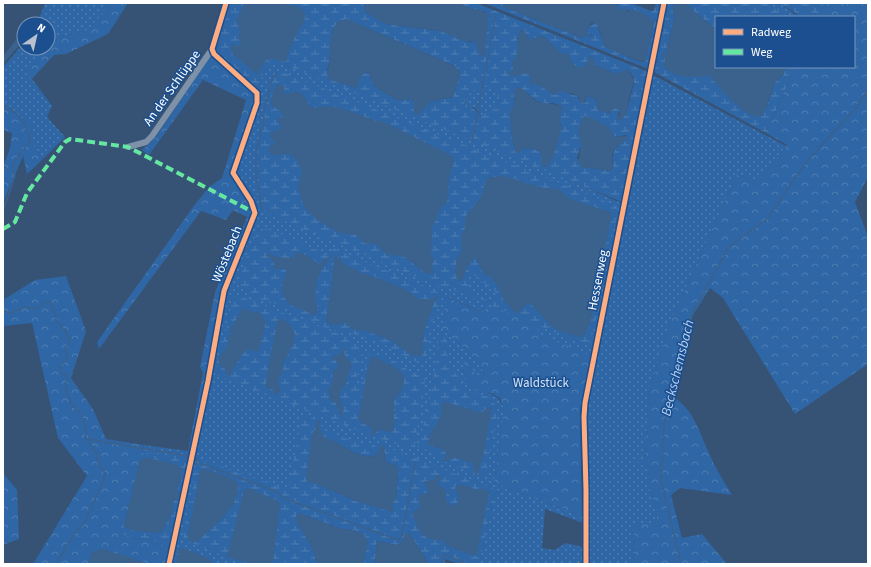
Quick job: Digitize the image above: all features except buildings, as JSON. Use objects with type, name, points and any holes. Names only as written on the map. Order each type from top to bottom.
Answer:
[{"type":"street","points":[[212,49],[226,3]]},
{"type":"street","name":"Hessenweg","points":[[586,564],[585,403],[664,3]]},
{"type":"street","name":"An der Schlüppe","points":[[128,147],[146,142],[152,136],[212,49]]},
{"type":"street","name":"Wöstebach","points":[[169,564],[208,381],[224,291],[255,213],[251,201],[233,173],[257,103],[257,93],[214,54],[212,49]]},
{"type":"green space","points":[[45,3],[112,3],[88,30],[58,38],[56,40],[56,16],[40,16]]},
{"type":"green space","points":[[112,3],[128,3],[108,34],[66,54],[56,55],[56,40],[58,38],[88,30]]},
{"type":"green space","points":[[229,3],[362,3],[365,6],[365,10],[386,24],[441,31],[469,42],[476,41],[478,47],[485,51],[486,12],[468,8],[460,3],[476,3],[646,71],[648,74],[622,202],[288,66],[268,62],[257,89],[216,54],[215,50]],"holes":[[[346,19],[455,66],[460,73],[453,97],[431,101],[414,114],[414,102],[412,99],[397,100],[380,90],[373,84],[370,74],[367,72],[361,75],[356,88],[335,81],[327,70],[333,29]],[[521,30],[524,30],[529,39],[535,39],[542,36],[544,37],[560,53],[569,56],[570,61],[576,67],[585,67],[592,57],[595,65],[616,74],[628,70],[634,78],[634,83],[626,114],[617,116],[620,111],[616,107],[612,109],[610,113],[598,110],[598,103],[595,98],[586,96],[585,103],[579,100],[577,96],[530,82],[531,76],[526,73],[510,75],[514,71],[513,62],[516,59],[519,48],[517,40]],[[485,85],[493,90],[500,99],[496,109],[485,112],[481,116],[471,106],[465,107],[465,99],[467,96],[473,90]],[[515,88],[520,88],[537,101],[547,104],[554,103],[562,107],[559,119],[562,128],[558,135],[557,145],[542,162],[541,153],[538,150],[529,148],[515,149],[510,112],[514,106]],[[583,118],[605,126],[615,137],[627,135],[625,141],[618,145],[614,152],[612,159],[613,168],[610,171],[583,168],[577,158],[581,146],[580,126]]]},
{"type":"green space","points":[[484,3],[502,3],[504,7],[582,38],[585,35],[593,35],[588,34],[586,29],[594,23],[598,25],[599,32],[603,39],[614,49],[628,57],[645,62],[654,22],[626,9],[619,10],[616,3],[631,3],[651,11],[654,10],[656,3],[661,3],[648,69]]},
{"type":"green space","points":[[668,3],[674,3],[673,11],[675,16],[666,53],[706,76],[711,76],[716,83],[766,108],[775,82],[783,75],[786,68],[795,68],[766,133],[654,72]]},
{"type":"green space","points":[[687,3],[766,3],[791,16],[715,16],[715,28],[691,9]]},
{"type":"green space","points":[[766,3],[779,3],[798,16],[786,15]]},
{"type":"green space","points":[[779,3],[823,3],[817,16],[797,16],[796,13]]},
{"type":"green space","points":[[823,3],[868,3],[868,177],[855,202],[868,237],[868,364],[795,414],[723,298],[710,288],[693,315],[689,327],[675,398],[692,416],[714,464],[732,495],[680,488],[671,495],[682,538],[702,534],[727,564],[633,564],[634,523],[653,524],[657,517],[651,493],[648,470],[634,459],[645,459],[649,390],[670,323],[737,174],[759,182],[787,145],[766,133],[795,68],[855,68],[855,16],[817,16]]},
{"type":"green space","points":[[16,52],[16,56],[42,56],[27,72],[52,106],[47,117],[65,137],[43,159],[29,139],[33,126],[3,105],[3,67]]},
{"type":"green space","points":[[211,55],[231,70],[257,97],[232,170],[247,195],[253,211],[223,291],[192,450],[188,451],[203,373],[200,367],[215,292],[247,217],[233,210],[226,220],[201,211],[99,349],[97,342],[193,207],[209,187],[222,178],[246,100],[203,80],[149,155],[142,150],[156,137]]},
{"type":"green space","points":[[41,56],[53,56],[31,80],[26,72]]},
{"type":"green space","points":[[268,62],[274,62],[309,73],[555,174],[628,206],[653,75],[786,146],[759,182],[737,174],[670,323],[649,390],[645,459],[635,459],[648,470],[651,493],[657,517],[653,525],[634,523],[633,564],[588,564],[587,408],[595,358],[447,297],[442,329],[469,352],[484,372],[483,376],[478,376],[472,372],[470,364],[462,370],[469,384],[482,392],[494,395],[501,402],[504,408],[494,483],[582,516],[583,523],[545,509],[542,548],[554,550],[566,543],[582,547],[583,564],[479,564],[495,493],[501,492],[382,446],[378,453],[334,440],[288,564],[166,564],[169,547],[148,458],[140,460],[144,445],[188,451],[196,454],[225,291],[255,215],[234,174],[257,89]],"holes":[[[278,320],[276,395],[270,360]]]},
{"type":"green space","points":[[280,71],[617,206],[618,209],[591,342],[585,345],[447,287],[440,287],[268,214],[262,209],[256,179],[256,152],[264,119],[264,110],[273,77]],"holes":[[[309,106],[316,108],[331,106],[347,110],[376,122],[382,121],[452,156],[454,160],[449,178],[447,202],[441,207],[432,228],[431,256],[434,258],[426,274],[405,257],[386,254],[377,244],[364,243],[356,235],[339,233],[317,220],[308,212],[302,170],[297,160]],[[512,178],[550,190],[563,192],[570,199],[612,213],[590,324],[583,337],[571,335],[551,326],[531,304],[527,303],[517,314],[504,301],[501,290],[491,277],[484,274],[475,256],[466,268],[464,278],[455,272],[457,258],[462,251],[461,236],[465,228],[465,220],[480,199],[483,188]],[[472,275],[476,276],[478,283],[482,282],[494,289],[496,296],[492,301],[476,297],[468,289],[469,277]]]},
{"type":"green space","points":[[485,84],[493,90],[500,99],[496,109],[485,112],[481,116],[474,107],[465,108],[465,100],[470,93]]},
{"type":"green space","points":[[3,105],[33,126],[29,139],[43,159],[27,174],[23,156],[3,203],[3,167],[10,148],[12,133],[3,130]]},
{"type":"green space","points":[[265,229],[273,231],[326,254],[333,248],[444,295],[444,299],[439,304],[429,332],[427,359],[423,363],[416,362],[376,340],[370,340],[349,332],[342,333],[324,327],[274,303],[255,298],[244,288],[239,287],[238,283],[248,252],[251,244],[259,232]],"holes":[[[296,253],[308,256],[318,264],[315,295],[318,308],[314,316],[306,310],[295,308],[283,292],[286,270],[282,268],[274,270],[274,261],[267,256],[293,258]],[[336,255],[348,267],[395,284],[404,291],[412,293],[418,299],[432,299],[439,295],[428,316],[424,330],[423,353],[421,356],[414,356],[394,342],[364,330],[354,330],[345,323],[335,262]]]},
{"type":"green space","points":[[66,276],[86,331],[71,378],[93,409],[106,439],[144,445],[124,526],[133,539],[146,538],[169,547],[166,564],[149,564],[92,552],[88,564],[33,564],[87,476],[58,438],[32,323],[3,326],[3,300],[35,280]]},
{"type":"green space","points":[[236,295],[349,338],[364,351],[355,384],[358,386],[362,382],[369,352],[401,364],[412,375],[421,372],[426,375],[414,450],[372,436],[217,375],[219,356],[229,318],[231,299]],"holes":[[[240,312],[264,331],[258,352],[248,349],[242,354],[238,361],[220,355],[225,349],[231,329]],[[278,320],[290,351],[283,362],[283,371],[279,376],[278,385],[266,381]],[[343,348],[345,357],[352,363],[346,383],[339,395],[344,416],[341,418],[336,403],[330,400],[328,388],[332,384],[339,367],[336,361],[337,355],[340,354]],[[372,357],[402,372],[403,380],[394,400],[395,411],[362,404],[364,394],[375,391],[378,387],[375,380],[367,381],[367,369]]]},
{"type":"green space","name":"Waldstück","points":[[446,297],[480,311],[485,311],[488,308],[504,310],[537,325],[540,335],[592,356],[580,410],[582,516],[494,483],[504,408],[500,398],[491,393],[485,394],[475,390],[470,386],[462,370],[464,362],[466,361],[471,366],[478,376],[483,376],[484,372],[469,352],[442,329]]},
{"type":"green space","points":[[443,335],[446,340],[449,367],[461,379],[464,389],[472,393],[489,397],[498,408],[486,474],[483,476],[475,475],[444,461],[424,449],[417,449],[430,395],[438,340]],"holes":[[[450,404],[480,413],[488,408],[444,450],[435,447]]]},
{"type":"green space","points":[[302,415],[320,421],[324,430],[340,437],[381,448],[376,456],[361,455],[323,437],[319,426],[312,434],[307,482],[315,483],[356,501],[388,510],[396,498],[398,469],[396,466],[386,462],[384,450],[386,447],[502,492],[495,493],[479,564],[459,564],[445,559],[445,564],[429,564],[409,533],[406,533],[402,543],[396,545],[377,541],[375,564],[363,564],[365,536],[354,530],[341,529],[299,513],[297,522],[313,549],[317,564],[242,564],[183,539],[196,469],[201,467],[202,460],[288,490]],"holes":[[[199,476],[201,529],[188,540]]]},
{"type":"green space","points":[[147,453],[188,457],[181,494],[177,491],[181,479],[148,458],[140,460],[141,457]]},
{"type":"green space","points":[[3,473],[17,490],[19,539],[3,545]]},
{"type":"green space","points":[[179,498],[169,547],[146,538],[133,539],[124,535],[124,526],[135,531],[171,515],[174,501]]},
{"type":"shaded area","points":[[244,3],[290,5],[298,7],[304,11],[305,16],[303,23],[291,45],[286,62],[267,59],[260,68],[258,75],[233,54],[231,47],[233,44],[239,46],[241,43],[238,38],[240,32],[237,20]]},
{"type":"shaded area","points":[[362,3],[460,3],[483,12],[489,15],[484,56],[479,55],[476,41],[464,41],[441,31],[386,24],[365,12],[365,6]]},
{"type":"shaded area","points":[[502,3],[616,3],[619,10],[626,9],[629,12],[632,9],[647,15],[654,22],[645,62],[604,47],[598,25],[594,23],[591,23],[590,27],[586,29],[588,34],[595,37],[585,35],[582,38],[504,7]]},
{"type":"shaded area","points":[[674,3],[687,3],[691,9],[715,28],[715,68],[786,68],[783,75],[775,82],[763,115],[756,117],[736,105],[711,76],[680,76],[669,71],[664,66],[665,59],[662,53],[666,53],[675,16],[673,12]]},
{"type":"shaded area","points":[[346,19],[455,66],[460,73],[453,97],[431,101],[417,115],[414,114],[414,102],[412,99],[397,100],[380,90],[373,84],[370,74],[367,72],[361,75],[356,88],[328,79],[327,74],[331,37],[334,27],[337,22]]},
{"type":"shaded area","points":[[522,28],[529,39],[543,36],[560,53],[569,54],[570,61],[576,67],[585,67],[590,56],[592,57],[595,65],[616,74],[628,70],[634,80],[627,113],[621,121],[617,119],[620,113],[619,109],[613,108],[610,113],[600,111],[597,108],[597,99],[586,96],[583,104],[577,96],[573,94],[559,90],[558,93],[554,95],[537,84],[530,84],[531,76],[526,73],[514,76],[509,75],[509,71],[514,70],[512,64],[518,52],[517,40]]},
{"type":"shaded area","points":[[16,40],[16,49],[3,64],[3,56]]},
{"type":"shaded area","points":[[278,84],[285,87],[283,92],[286,95],[295,92],[301,93],[309,106],[316,108],[331,106],[347,110],[376,121],[382,121],[452,156],[454,160],[449,178],[447,202],[441,207],[432,228],[431,256],[434,258],[432,263],[433,273],[426,274],[405,257],[386,254],[377,244],[364,243],[356,235],[339,233],[317,220],[304,207],[298,187],[302,170],[297,160],[290,154],[273,155],[268,150],[270,146],[276,143],[270,137],[271,133],[280,129],[282,126],[276,119],[283,117],[282,112],[271,105],[273,92]]},
{"type":"shaded area","points":[[517,87],[538,102],[555,104],[562,107],[559,119],[562,128],[552,159],[546,167],[542,166],[541,154],[537,150],[524,148],[519,153],[515,152],[510,112],[514,106],[515,88]]},
{"type":"shaded area","points":[[584,116],[609,127],[614,137],[628,136],[629,138],[620,144],[613,153],[613,168],[610,171],[583,168],[578,163],[581,146],[578,130]]},
{"type":"shaded area","points":[[502,176],[545,188],[557,188],[570,199],[612,213],[590,324],[583,337],[572,335],[551,326],[531,304],[527,303],[517,314],[504,301],[500,290],[491,277],[484,274],[475,257],[466,268],[464,278],[458,282],[455,272],[457,258],[462,251],[461,236],[465,228],[465,219],[480,198],[487,178]]},
{"type":"shaded area","points":[[266,252],[275,257],[293,258],[298,252],[308,256],[318,264],[333,254],[318,278],[315,295],[317,311],[314,316],[293,306],[286,300],[283,294],[282,286],[286,270],[282,268],[274,270],[274,261],[267,256]]},
{"type":"shaded area","points":[[335,255],[348,267],[399,286],[418,299],[432,299],[439,295],[425,328],[423,353],[421,356],[414,356],[394,342],[364,330],[354,330],[345,323],[332,325],[326,321]]},
{"type":"shaded area","points":[[243,308],[254,313],[258,311],[266,322],[258,352],[248,349],[242,354],[230,375],[226,375],[225,369],[219,365],[220,355],[226,350],[231,328]]},
{"type":"shaded area","points":[[278,319],[281,319],[289,324],[295,334],[292,347],[283,362],[283,371],[279,378],[281,390],[276,395],[272,389],[266,388],[266,381]]},
{"type":"shaded area","points":[[343,348],[345,357],[352,363],[346,383],[339,395],[343,410],[342,420],[336,403],[330,400],[328,388],[332,384],[333,371],[339,367],[336,361],[331,358],[340,354]]},
{"type":"shaded area","points":[[372,356],[400,371],[404,382],[401,390],[394,400],[394,426],[392,433],[380,429],[372,436],[370,435],[372,431],[370,427],[362,423],[358,418]]},
{"type":"shaded area","points":[[445,401],[480,413],[492,406],[484,453],[477,475],[475,475],[473,463],[453,457],[446,462],[444,461],[446,454],[444,450],[428,445],[430,434],[439,420],[441,406]]},
{"type":"shaded area","points":[[317,420],[320,421],[319,426],[323,437],[336,442],[354,453],[375,456],[382,445],[386,447],[384,450],[386,462],[396,466],[398,469],[396,498],[392,505],[393,512],[356,501],[315,483],[307,482],[306,479],[312,434],[315,430]]},
{"type":"shaded area","points":[[148,458],[175,464],[181,468],[181,479],[177,490],[180,493],[179,498],[174,501],[171,515],[161,533],[135,531],[124,526],[140,460]]},
{"type":"shaded area","points":[[203,469],[215,472],[236,481],[238,484],[237,495],[233,505],[222,518],[198,541],[192,542],[188,540],[188,536],[199,476],[201,470]]},
{"type":"shaded area","points":[[437,475],[442,478],[438,482],[438,485],[446,490],[446,501],[452,506],[459,500],[455,487],[460,485],[478,490],[481,488],[489,492],[477,553],[475,556],[447,546],[444,541],[433,540],[425,536],[419,530],[415,519],[412,517],[413,512],[420,508],[418,499],[421,494],[428,493],[428,488],[424,484],[425,481],[434,480]]},
{"type":"shaded area","points":[[249,488],[280,503],[273,564],[253,564],[227,557],[244,490]]},
{"type":"shaded area","points":[[299,513],[341,529],[354,530],[365,536],[368,543],[363,564],[317,564],[313,549],[297,522],[296,516]]},
{"type":"shaded area","points":[[406,533],[409,533],[429,564],[375,564],[377,541],[396,545],[402,543]]},
{"type":"shaded area","points":[[183,548],[206,557],[215,564],[176,564],[179,549]]},
{"type":"shaded area","points":[[103,549],[149,564],[88,564],[92,552]]},
{"type":"waterway","points":[[472,142],[496,14]]},
{"type":"waterway","points":[[262,209],[256,179],[256,152],[264,118],[264,110],[273,76],[277,74]]},
{"type":"waterway","name":"Beckschemsbach","points":[[681,564],[661,481],[664,425],[676,384],[687,326],[691,315],[729,247],[768,218],[806,162],[855,109],[868,90]]},
{"type":"waterway","name":"Wöstebach","points":[[3,105],[18,114],[24,123],[30,140],[13,164],[12,168],[15,176],[3,211]]},
{"type":"waterway","name":"Wöstebach","points":[[3,311],[11,313],[24,307],[36,309],[47,301],[51,302],[56,319],[70,338],[65,351],[67,359],[59,367],[62,374],[67,375],[66,391],[71,403],[79,412],[85,424],[86,438],[97,454],[97,461],[106,475],[83,525],[75,532],[56,564]]},
{"type":"waterway","points":[[87,439],[188,456]]},
{"type":"waterway","points":[[196,459],[202,464],[278,492],[284,498],[398,540],[402,536],[415,463]]},
{"type":"waterway","points":[[442,564],[443,554],[468,564]]},
{"type":"marked path","points":[[3,229],[15,222],[27,193],[65,142],[70,139],[128,147],[255,213]]},
{"type":"cycle path","points":[[169,564],[208,381],[224,291],[255,213],[251,201],[233,173],[257,103],[257,93],[214,54],[212,49],[226,3]]},
{"type":"cycle path","points":[[586,564],[585,403],[664,3]]}]
